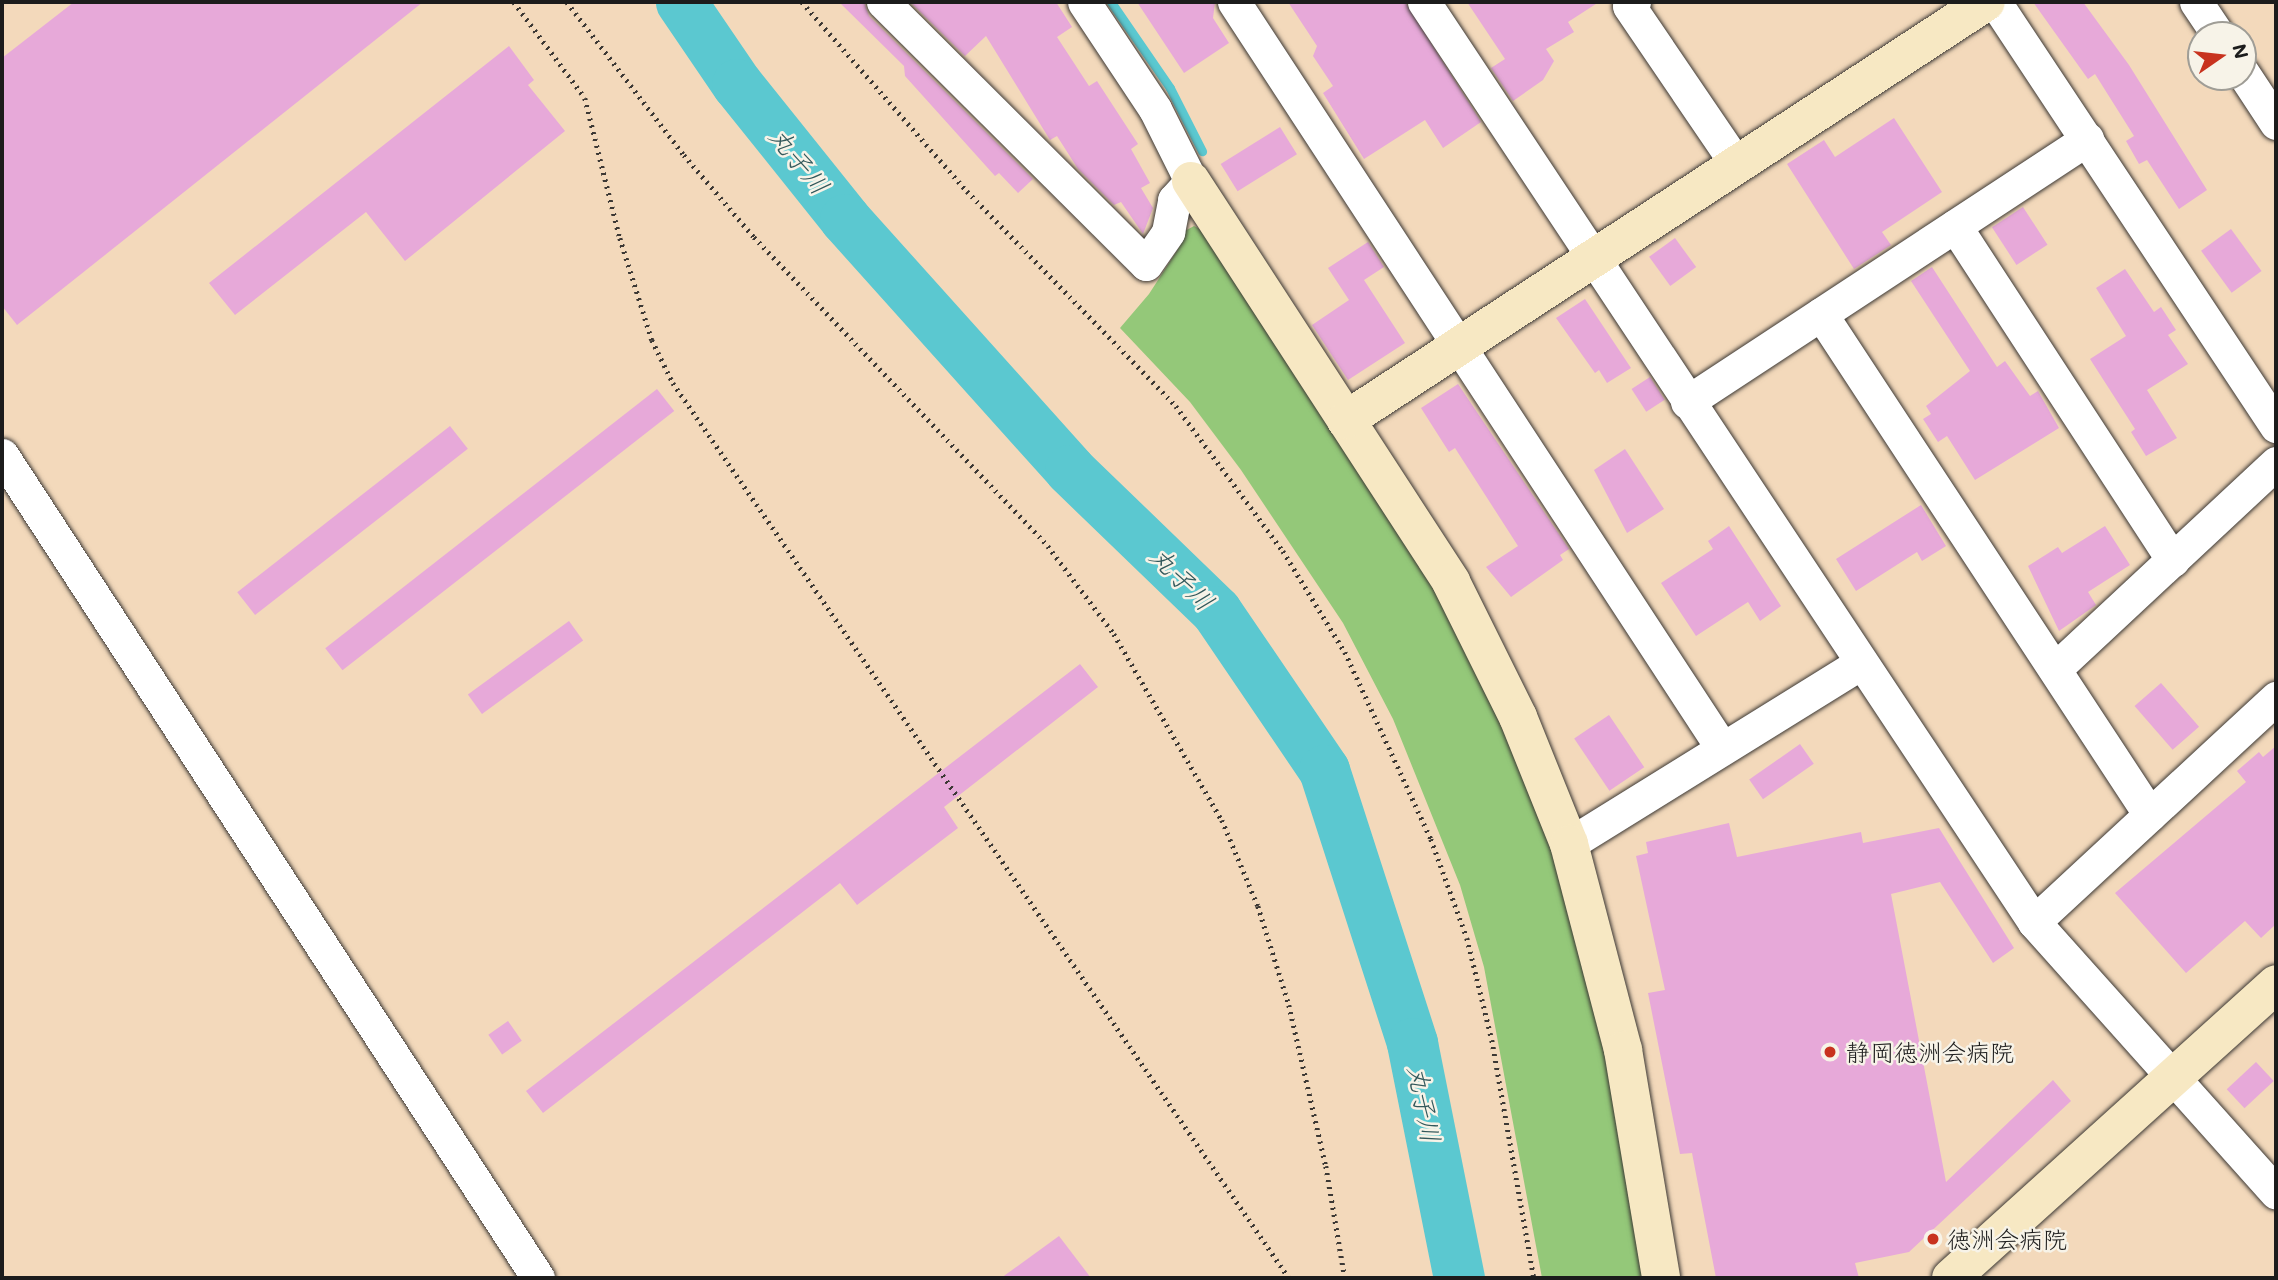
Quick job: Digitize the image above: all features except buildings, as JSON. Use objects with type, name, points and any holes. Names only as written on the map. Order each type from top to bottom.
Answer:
[{"type":"street","points":[[883,2],[1146,264],[1168,232],[1174,200],[1192,181]]},
{"type":"street","points":[[1084,2],[1155,109],[1192,181],[1451,582],[1518,716],[1569,844],[1623,1050],[1661,1278]]},
{"type":"street","points":[[1234,2],[1722,748]]},
{"type":"street","points":[[1424,2],[2034,922],[2170,1079],[2276,1194]]},
{"type":"street","points":[[1634,2],[1629,6],[1737,165]]},
{"type":"street","points":[[1346,420],[1986,2]]},
{"type":"street","points":[[1995,2],[2276,426]]},
{"type":"street","points":[[2196,2],[2209,21]]},
{"type":"street","points":[[2255,91],[2276,123]]},
{"type":"street","points":[[1687,402],[2087,139]]},
{"type":"street","points":[[1955,226],[2173,559]]},
{"type":"street","points":[[1821,314],[2150,814]]},
{"type":"street","points":[[2,455],[538,1278]]},
{"type":"street","points":[[2055,669],[2276,463]]},
{"type":"street","points":[[1569,844],[1861,663]]},
{"type":"street","points":[[2034,922],[2276,698]]},
{"type":"street","points":[[1951,1278],[2276,984]]},
{"type":"path","points":[[514,2],[585,97],[620,238],[652,340],[673,383],[1289,1278]]},
{"type":"path","points":[[567,2],[684,155],[754,237],[1048,546],[1121,646],[1222,820],[1258,906],[1301,1059],[1345,1278]]},
{"type":"path","points":[[802,2],[967,191],[1176,405],[1283,551],[1345,652],[1421,813],[1467,938],[1492,1040],[1534,1278]]},
{"type":"green space","points":[[1194,226],[1202,230],[1411,545],[1464,642],[1545,826],[1603,1040],[1643,1278],[1542,1278],[1484,967],[1460,885],[1393,719],[1343,623],[1241,470],[1190,402],[1120,328],[1149,294],[1180,246],[1183,232]]},
{"type":"waterway","name":"丸子川","points":[[681,2],[737,84],[845,219],[1070,470],[1216,611],[1324,770],[1412,1043],[1459,1278]]},
{"type":"waterway","points":[[1111,2],[1170,88],[1202,151]]},
{"type":"place","name":"静岡徳洲会病院","points":[[1830,1052]]},
{"type":"place","name":"徳洲会病院","points":[[1933,1239]]}]
